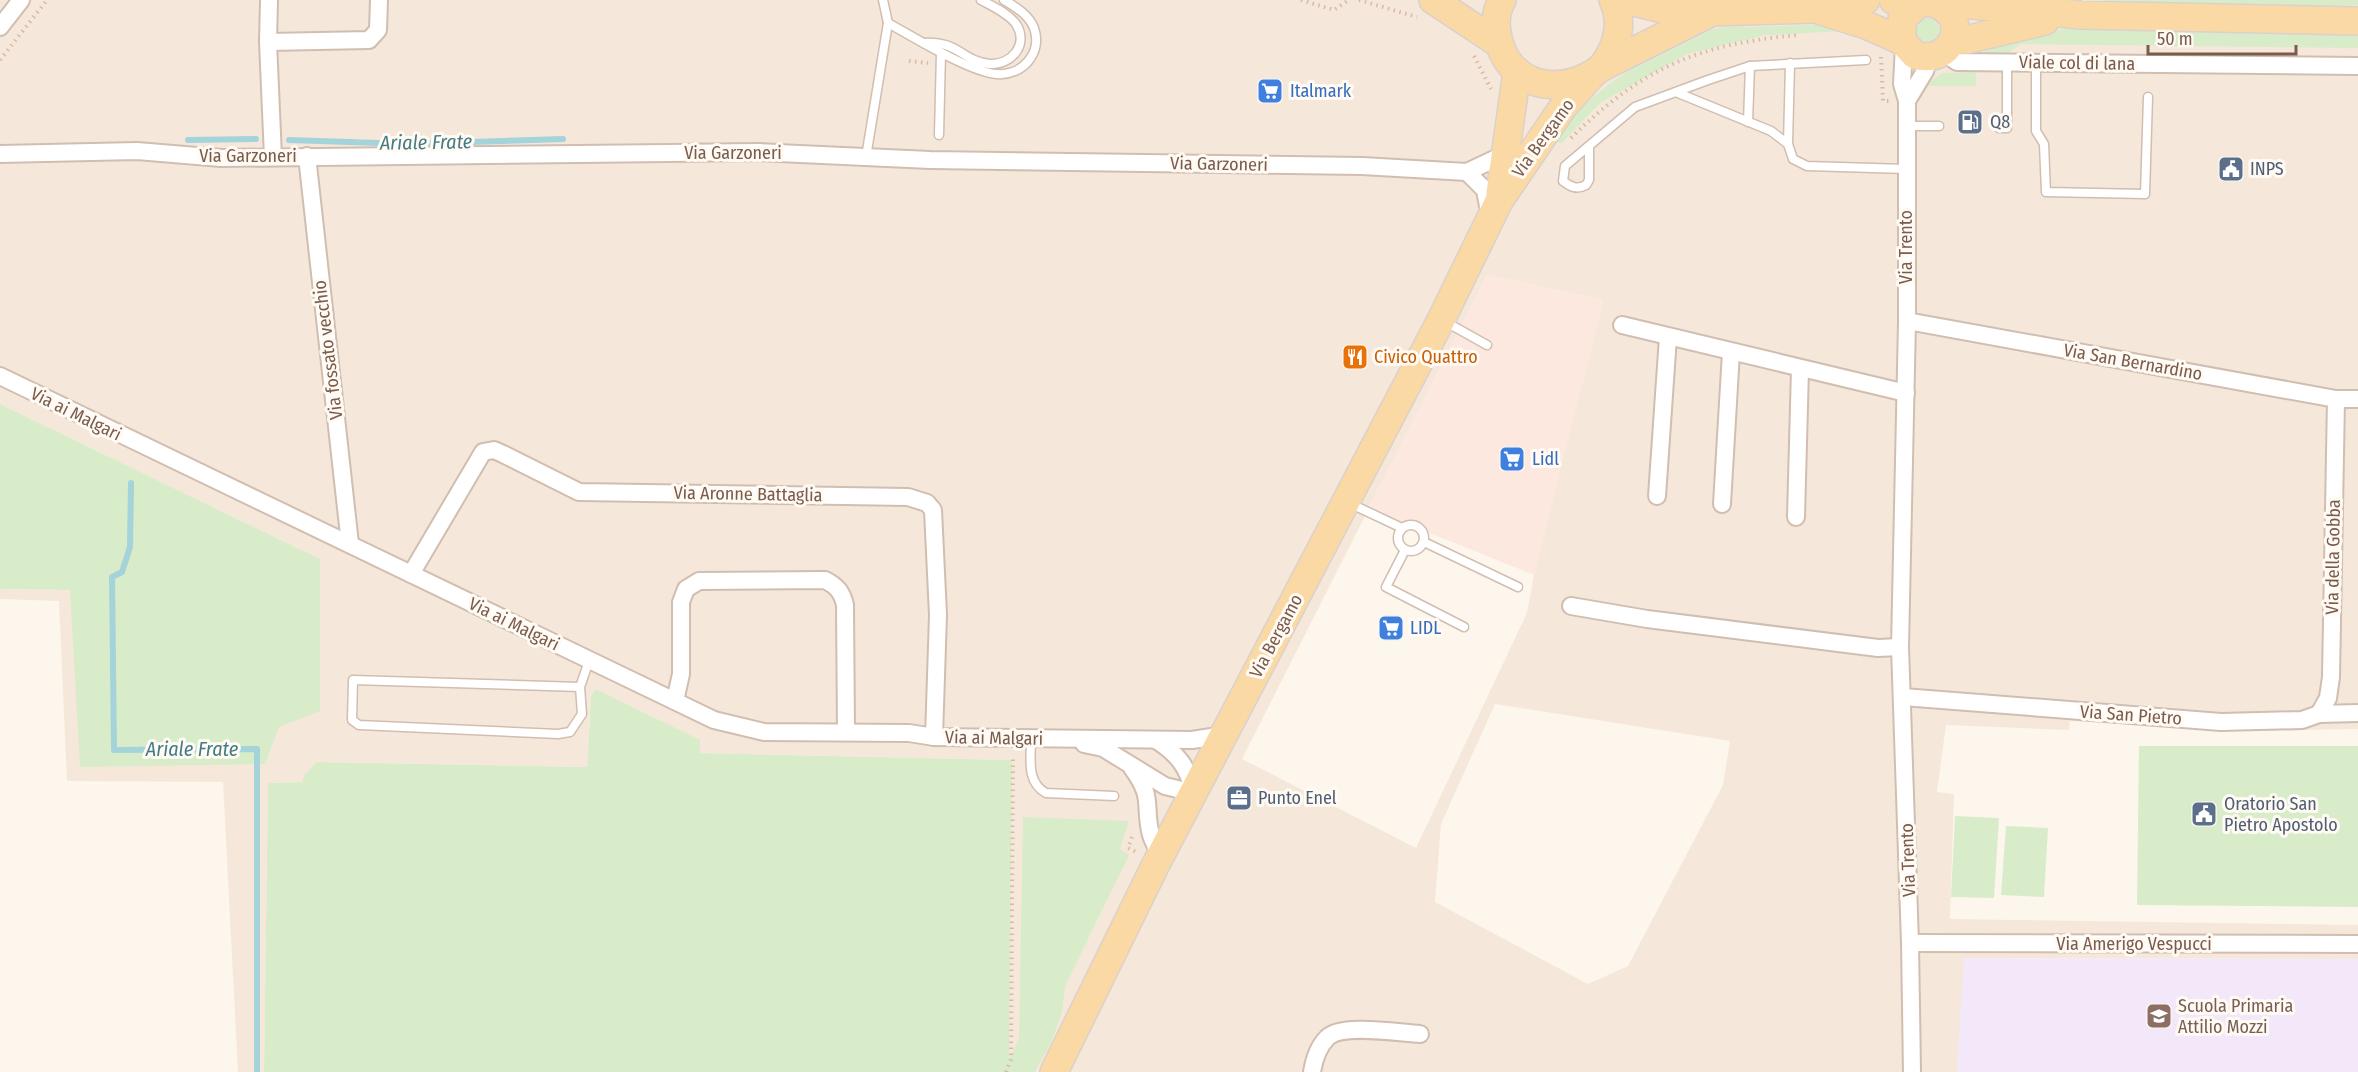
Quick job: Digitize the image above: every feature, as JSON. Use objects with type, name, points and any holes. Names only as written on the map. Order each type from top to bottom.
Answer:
[{"type":"main road","points":[[1502,0],[1496,23],[1498,43],[1506,58],[1517,71],[1533,82],[1552,86],[1572,85],[1712,12]]},
{"type":"main road","points":[[1596,72],[1612,54],[1617,38],[1619,22],[1613,0]]},
{"type":"main road","points":[[1626,0],[1666,10],[1712,12],[1817,9],[1866,0]]},
{"type":"main road","points":[[1817,9],[1866,25],[1903,43],[1915,55],[1942,50],[1955,33],[1952,18],[1918,3],[1902,19],[1903,43]]},
{"type":"main road","name":"Viale col di lana","points":[[1918,3],[1960,4],[2081,15],[2358,21]]},
{"type":"main road","points":[[1427,9],[1498,43]]},
{"type":"main road","name":"Viale col di lana","points":[[1942,50],[1965,40],[2026,24],[2081,15]]},
{"type":"main road","name":"Via Bergamo","points":[[1495,211],[1517,71]]},
{"type":"main road","name":"Via Bergamo","points":[[1054,1072],[1161,856],[1441,320],[1495,211],[1563,107],[1596,72]]},
{"type":"street","points":[[0,27],[21,0]]},
{"type":"street","points":[[269,0],[268,42],[273,157]]},
{"type":"street","points":[[268,42],[369,40],[378,30],[379,0]]},
{"type":"street","name":"Via Trento","points":[[1903,43],[1902,84],[1907,101],[1907,321],[1900,647],[1912,1072]]},
{"type":"street","name":"Via Trento","points":[[1907,101],[1942,50]]},
{"type":"street","name":"Viale col di lana","points":[[1942,50],[1957,62],[2358,66]]},
{"type":"street","name":"Via Garzoneri","points":[[0,154],[137,151],[221,158],[759,152],[866,157],[1362,166],[1467,172],[1505,154]]},
{"type":"street","name":"Via fossato vecchio","points":[[307,156],[351,544]]},
{"type":"street","points":[[1467,172],[1485,190],[1491,210],[1495,211]]},
{"type":"street","name":"Via San Bernardino","points":[[1907,321],[2336,399],[2358,399]]},
{"type":"street","points":[[1622,325],[1906,393]]},
{"type":"street","points":[[1657,496],[1668,337]]},
{"type":"street","points":[[1722,504],[1731,352]]},
{"type":"street","points":[[1796,517],[1800,369]]},
{"type":"street","name":"Via ai Malgari","points":[[0,376],[589,661],[714,720],[748,730],[909,733],[934,737],[1031,739],[1192,740],[1224,735]]},
{"type":"street","name":"Via della Gobba","points":[[2319,714],[2328,698],[2331,677],[2336,399]]},
{"type":"street","name":"Via Aronne Battaglia","points":[[411,574],[483,452],[494,450],[579,492],[908,497],[927,503],[933,510],[938,615],[934,737]]},
{"type":"street","points":[[675,701],[681,674],[681,602],[686,589],[699,581],[825,580],[836,585],[843,594],[845,605],[846,732]]},
{"type":"street","points":[[1571,606],[1647,619],[1843,644],[1878,648],[1900,647]]},
{"type":"street","name":"Via San Pietro","points":[[1903,697],[2221,722],[2302,720],[2319,714],[2358,713]]},
{"type":"street","name":"Via ai Malgari","points":[[1061,738],[1103,748],[1165,786],[1194,793]]},
{"type":"street","points":[[1155,739],[1181,759],[1189,773],[1194,793]]},
{"type":"street","name":"Via ai Malgari","points":[[1130,765],[1143,783],[1149,800],[1151,834],[1161,856]]},
{"type":"street","name":"Via Amerigo Vespucci","points":[[1910,943],[2358,944]]},
{"type":"street","points":[[1312,1072],[1315,1057],[1327,1037],[1344,1030],[1420,1034]]},
{"type":"lane","points":[[866,157],[873,129],[888,23],[883,0]]},
{"type":"lane","points":[[924,43],[941,42],[980,62],[989,64],[1004,63],[1015,55],[1020,39],[1015,22],[981,0]]},
{"type":"lane","points":[[888,23],[941,53],[996,74],[1020,70],[1030,59],[1036,37],[1027,17],[1004,0]]},
{"type":"lane","points":[[939,135],[941,53]]},
{"type":"lane","points":[[1589,147],[1589,180],[1586,186],[1571,187],[1563,181],[1565,166],[1635,107],[1750,66],[1866,60]]},
{"type":"lane","points":[[1999,128],[2007,128],[2007,62]]},
{"type":"lane","points":[[2036,62],[2036,132],[2044,144],[2046,192],[2145,194],[2148,97]]},
{"type":"lane","points":[[1790,63],[1788,144],[1793,159],[1807,166],[1906,169]]},
{"type":"lane","points":[[1748,122],[1750,66]]},
{"type":"lane","points":[[1678,93],[1771,131],[1788,144]]},
{"type":"lane","points":[[1906,126],[1939,126]]},
{"type":"lane","points":[[1441,320],[1486,345]]},
{"type":"lane","points":[[1346,501],[1402,528]]},
{"type":"lane","points":[[1410,524],[1419,526],[1424,533],[1424,542],[1416,550],[1405,550],[1398,540],[1402,528],[1410,524]]},
{"type":"lane","points":[[1424,542],[1518,587]]},
{"type":"lane","points":[[1405,550],[1386,586],[1464,627]]},
{"type":"lane","points":[[580,687],[353,680],[351,720],[359,725],[558,734],[570,732],[577,725],[582,714],[580,687],[589,661]]},
{"type":"lane","points":[[1031,739],[1031,772],[1040,790],[1046,793],[1114,796]]},
{"type":"path","points":[[0,60],[47,0]]},
{"type":"path","points":[[1301,0],[1334,10],[1349,0]]},
{"type":"path","points":[[1359,0],[1427,9]]},
{"type":"path","points":[[1468,49],[1480,64],[1493,94]]},
{"type":"path","points":[[909,61],[941,64]]},
{"type":"path","points":[[1006,1072],[1011,1059],[1013,754]]},
{"type":"shaded area","points":[[0,0],[2358,0],[2358,729],[2246,731],[2070,721],[2069,730],[1946,725],[1937,792],[1954,794],[1950,919],[2358,925],[2358,959],[1965,958],[1957,1072],[1002,1072],[1012,760],[700,753],[591,697],[587,767],[318,762],[305,774],[302,782],[268,783],[264,1072],[238,1072],[223,782],[67,781],[59,601],[0,599],[0,589],[70,590],[320,559],[0,404]],"holes":[[[1487,275],[1603,300],[1535,569],[1527,613],[1416,848],[1242,759]],[[1495,704],[1730,741],[1723,785],[1628,966],[1588,984],[1435,902],[1441,824]]]},
{"type":"shaded area","points":[[1487,275],[1603,300],[1534,575],[1370,509]]},
{"type":"shaded area","name":"Scuola Primaria Attilio Mozzi","points":[[1964,958],[2358,959],[2358,1072],[1957,1072]]},
{"type":"green space","points":[[2077,0],[2358,0],[2358,5],[2309,7]]},
{"type":"green space","points":[[1927,18],[1937,21],[1940,31],[1937,41],[1927,44],[1917,41],[1914,31],[1917,21]]},
{"type":"green space","points":[[1829,24],[1845,31],[1766,35],[1687,54],[1600,103],[1561,144],[1554,140],[1583,106],[1603,89],[1649,58],[1694,35],[1723,27]]},
{"type":"green space","points":[[2068,29],[2339,33],[2358,35],[2358,48],[2020,44],[2006,55],[1985,54],[1984,46],[2032,31]]},
{"type":"green space","points":[[1976,72],[1976,86],[1925,86],[1942,73]]},
{"type":"green space","points":[[0,404],[320,559],[320,711],[279,727],[265,764],[80,767],[70,590],[0,589]]},
{"type":"green space","points":[[595,689],[700,740],[700,753],[1012,760],[1009,1059],[1019,1039],[1023,817],[1129,821],[1120,849],[1129,855],[1065,986],[1062,1012],[1052,1041],[1035,1072],[264,1072],[268,783],[302,782],[305,774],[317,762],[587,767],[591,697]]},
{"type":"green space","points":[[2139,746],[2358,746],[2358,907],[2137,905]]},
{"type":"green space","points":[[1955,816],[1999,818],[1994,898],[1951,897]]},
{"type":"green space","points":[[2006,826],[2048,828],[2044,897],[2001,895]]},
{"type":"waterway","name":"Ariale Frate","points":[[188,140],[256,139]]},
{"type":"waterway","name":"Ariale Frate","points":[[289,140],[409,144],[563,139]]},
{"type":"waterway","name":"Ariale Frate","points":[[131,483],[130,547],[122,572],[112,577],[114,750],[257,749],[257,1072]]},
{"type":"place","name":"Italmark","points":[[1270,91]]},
{"type":"place","name":"Q8","points":[[1970,122]]},
{"type":"place","name":"INPS","points":[[2231,169]]},
{"type":"place","name":"Civico Quattro","points":[[1355,357]]},
{"type":"place","name":"Lidl","points":[[1512,459]]},
{"type":"place","name":"LIDL","points":[[1391,628]]},
{"type":"place","name":"Punto Enel","points":[[1239,798]]},
{"type":"place","name":"Oratorio San Pietro Apostolo","points":[[2204,814]]},
{"type":"place","name":"Scuola Primaria Attilio Mozzi","points":[[2159,1016]]}]
